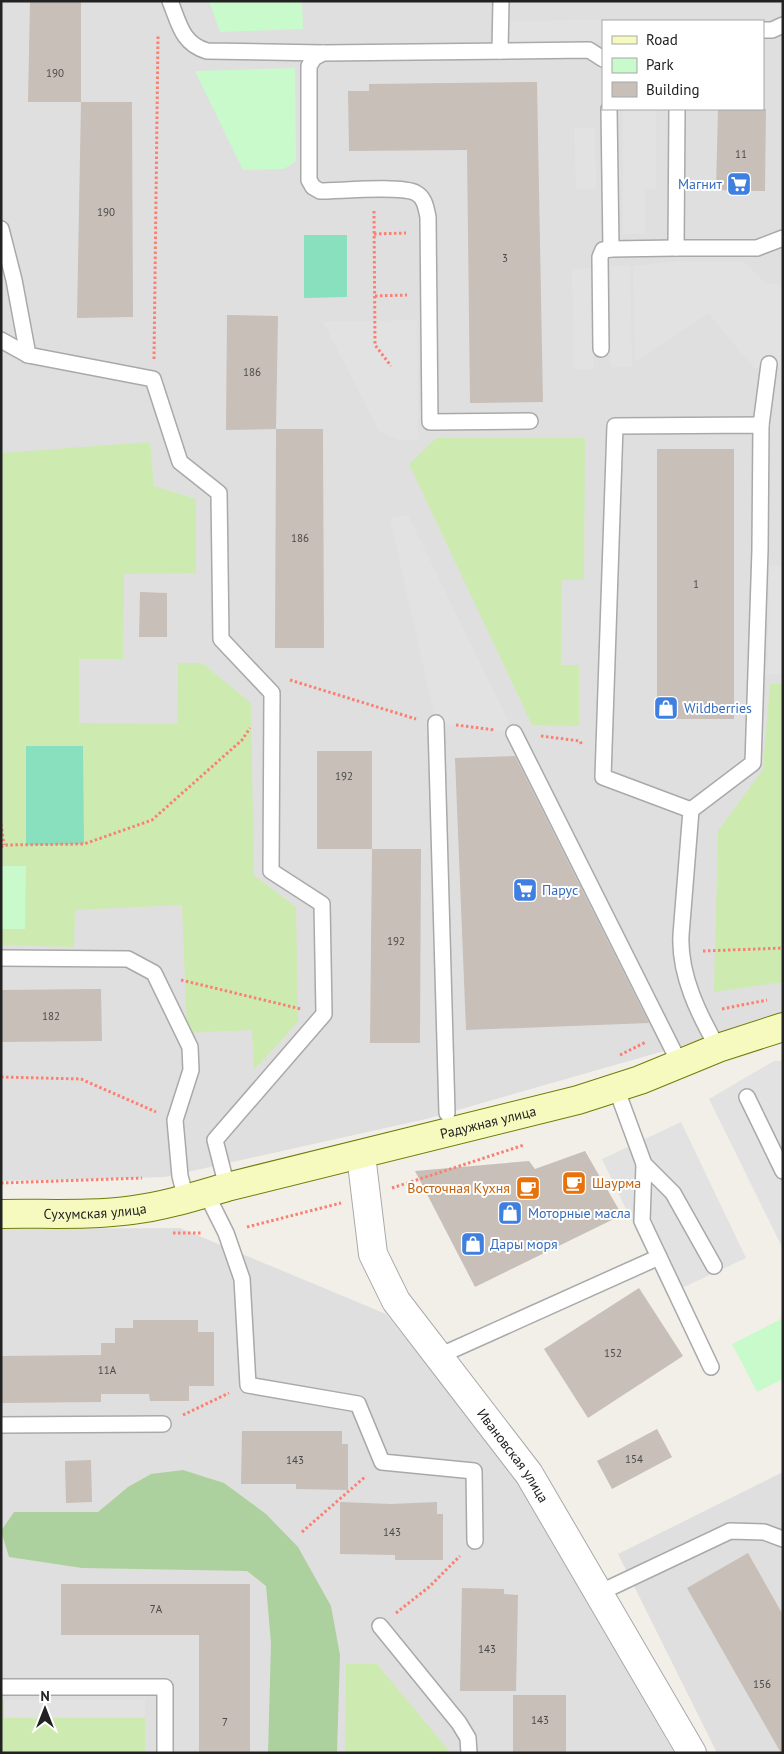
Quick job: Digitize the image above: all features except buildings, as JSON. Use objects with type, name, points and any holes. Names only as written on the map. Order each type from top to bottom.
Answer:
[{"type":"main road","name":"Радужная улица","points":[[206,1193],[578,1100],[616,1088],[718,1048],[783,1027]]},
{"type":"main road","name":"Сухумская улица","points":[[1,1214],[134,1210],[206,1193]]},
{"type":"street","name":"Ивановская улица","points":[[361,1155],[373,1254],[396,1301],[529,1474],[692,1753]]},
{"type":"lane","points":[[170,1],[185,36],[195,48],[207,51],[323,53],[589,50],[602,58]]},
{"type":"lane","points":[[500,51],[501,1]]},
{"type":"lane","points":[[764,30],[772,30],[783,25]]},
{"type":"lane","points":[[323,53],[314,58],[308,77],[309,180],[312,187],[320,191],[401,190],[416,193],[425,202],[428,233],[430,422],[530,421]]},
{"type":"lane","points":[[609,110],[611,249]]},
{"type":"lane","points":[[676,248],[677,110]]},
{"type":"lane","points":[[1,229],[14,280],[28,355]]},
{"type":"lane","points":[[601,350],[600,257],[603,250],[756,248],[783,238]]},
{"type":"lane","points":[[1,340],[28,355],[153,379],[180,462],[219,493],[221,639],[272,693],[271,871],[322,904],[324,1014],[215,1140],[206,1193]]},
{"type":"lane","points":[[718,1048],[698,1014],[680,952],[691,810],[753,763],[760,550],[761,425],[769,364]]},
{"type":"lane","points":[[691,810],[603,777],[615,426],[761,425]]},
{"type":"lane","points":[[436,723],[447,1113]]},
{"type":"lane","points":[[514,733],[680,1064]]},
{"type":"lane","points":[[1,958],[128,959],[154,973],[190,1046],[191,1070],[175,1120],[180,1176],[206,1193],[226,1232],[242,1279],[248,1385],[358,1404],[382,1462],[474,1471],[475,1541]]},
{"type":"lane","points":[[616,1088],[644,1164],[642,1221],[711,1368]]},
{"type":"lane","points":[[747,1097],[783,1171]]},
{"type":"lane","points":[[644,1164],[673,1193],[714,1266]]},
{"type":"lane","points":[[439,1356],[659,1257]]},
{"type":"lane","points":[[1,1425],[163,1424]]},
{"type":"lane","points":[[599,1593],[730,1531],[764,1532],[783,1539]]},
{"type":"lane","points":[[380,1626],[459,1723],[468,1738],[469,1753]]},
{"type":"lane","points":[[1,1688],[165,1688],[165,1753]]},
{"type":"path","points":[[153,379],[158,26]]},
{"type":"path","points":[[374,190],[375,345],[391,366]]},
{"type":"path","points":[[374,234],[428,233]]},
{"type":"path","points":[[375,296],[428,295]]},
{"type":"path","points":[[1,824],[3,846],[84,844],[152,820],[242,740],[272,693],[279,677],[415,719],[580,741],[603,777]]},
{"type":"path","points":[[680,952],[783,948]]},
{"type":"path","points":[[698,1014],[773,999]]},
{"type":"path","points":[[613,1059],[664,1032]]},
{"type":"path","points":[[1,1077],[81,1078],[175,1120]]},
{"type":"path","points":[[167,1232],[226,1232],[365,1197],[533,1142]]},
{"type":"path","points":[[1,1183],[146,1178]]},
{"type":"path","points":[[163,1424],[248,1385]]},
{"type":"path","points":[[302,1532],[382,1462]]},
{"type":"path","points":[[380,1626],[429,1587],[475,1541]]},
{"type":"shaded area","points":[[1,1],[783,1],[783,1017],[426,1119],[165,1177],[1,1181]]},
{"type":"shaded area","points":[[602,20],[602,42],[510,43],[509,21]]},
{"type":"shaded area","points":[[623,110],[656,110],[656,189],[645,189],[645,234],[623,234]]},
{"type":"shaded area","points":[[574,128],[595,128],[596,189],[576,189]]},
{"type":"shaded area","points":[[678,261],[745,262],[767,284],[783,285],[783,368],[754,368],[708,313],[635,362],[633,266]]},
{"type":"shaded area","points":[[610,266],[630,266],[632,367],[611,367]]},
{"type":"shaded area","points":[[592,268],[594,369],[574,369],[572,269]]},
{"type":"shaded area","points":[[417,320],[418,440],[397,440],[379,431],[323,322]]},
{"type":"shaded area","points":[[408,515],[514,733],[436,723],[390,518]]},
{"type":"shaded area","points":[[770,565],[783,565],[783,674],[767,674]]},
{"type":"shaded area","points":[[774,1061],[783,1061],[783,1249],[709,1099]]},
{"type":"shaded area","points":[[681,1122],[746,1258],[667,1295],[602,1159]]},
{"type":"shaded area","points":[[180,1228],[386,1314],[526,1489],[674,1753],[1,1753],[1,1229]]},
{"type":"shaded area","points":[[783,1472],[783,1753],[717,1753],[618,1554]]},
{"type":"shaded area","points":[[4,1700],[145,1700],[145,1718],[4,1718]]},
{"type":"green space","points":[[209,1],[302,1],[303,29],[220,32]]},
{"type":"green space","points":[[295,68],[296,161],[284,169],[243,170],[195,71]]},
{"type":"green space","points":[[304,235],[347,235],[347,297],[304,298]]},
{"type":"green space","points":[[436,438],[585,438],[584,580],[562,580],[561,665],[579,665],[579,726],[532,725],[409,464]]},
{"type":"green space","points":[[150,442],[154,486],[196,499],[196,573],[124,574],[123,659],[79,659],[79,723],[177,724],[178,663],[202,663],[251,703],[254,875],[296,907],[298,1022],[254,1070],[252,1030],[187,1033],[182,905],[75,910],[74,947],[1,945],[1,453]]},
{"type":"green space","points":[[770,684],[783,684],[783,982],[714,992],[718,831],[763,769]]},
{"type":"green space","points":[[26,746],[83,746],[84,844],[26,845]]},
{"type":"green space","points":[[1,866],[26,866],[25,929],[1,929]]},
{"type":"green space","points":[[783,1318],[783,1379],[757,1392],[732,1344]]},
{"type":"green space","points":[[183,1470],[224,1483],[266,1514],[298,1547],[331,1606],[340,1655],[337,1753],[268,1753],[271,1643],[266,1586],[247,1571],[82,1568],[9,1557],[1,1531],[14,1512],[98,1512],[128,1487],[151,1474]]},
{"type":"green space","points":[[346,1664],[377,1664],[451,1753],[345,1753]]},
{"type":"green space","points":[[1,1700],[4,1700],[4,1718],[145,1718],[145,1753],[1,1753]]},
{"type":"place","name":"Магнит","points":[[739,184]]},
{"type":"place","name":"Wildberries","points":[[666,708]]},
{"type":"place","name":"Парус","points":[[525,890]]},
{"type":"place","name":"Шаурма","points":[[574,1183]]},
{"type":"place","name":"Восточная Кухня","points":[[528,1188]]},
{"type":"place","name":"Моторные масла","points":[[510,1213]]},
{"type":"place","name":"Дары моря","points":[[473,1244]]}]
